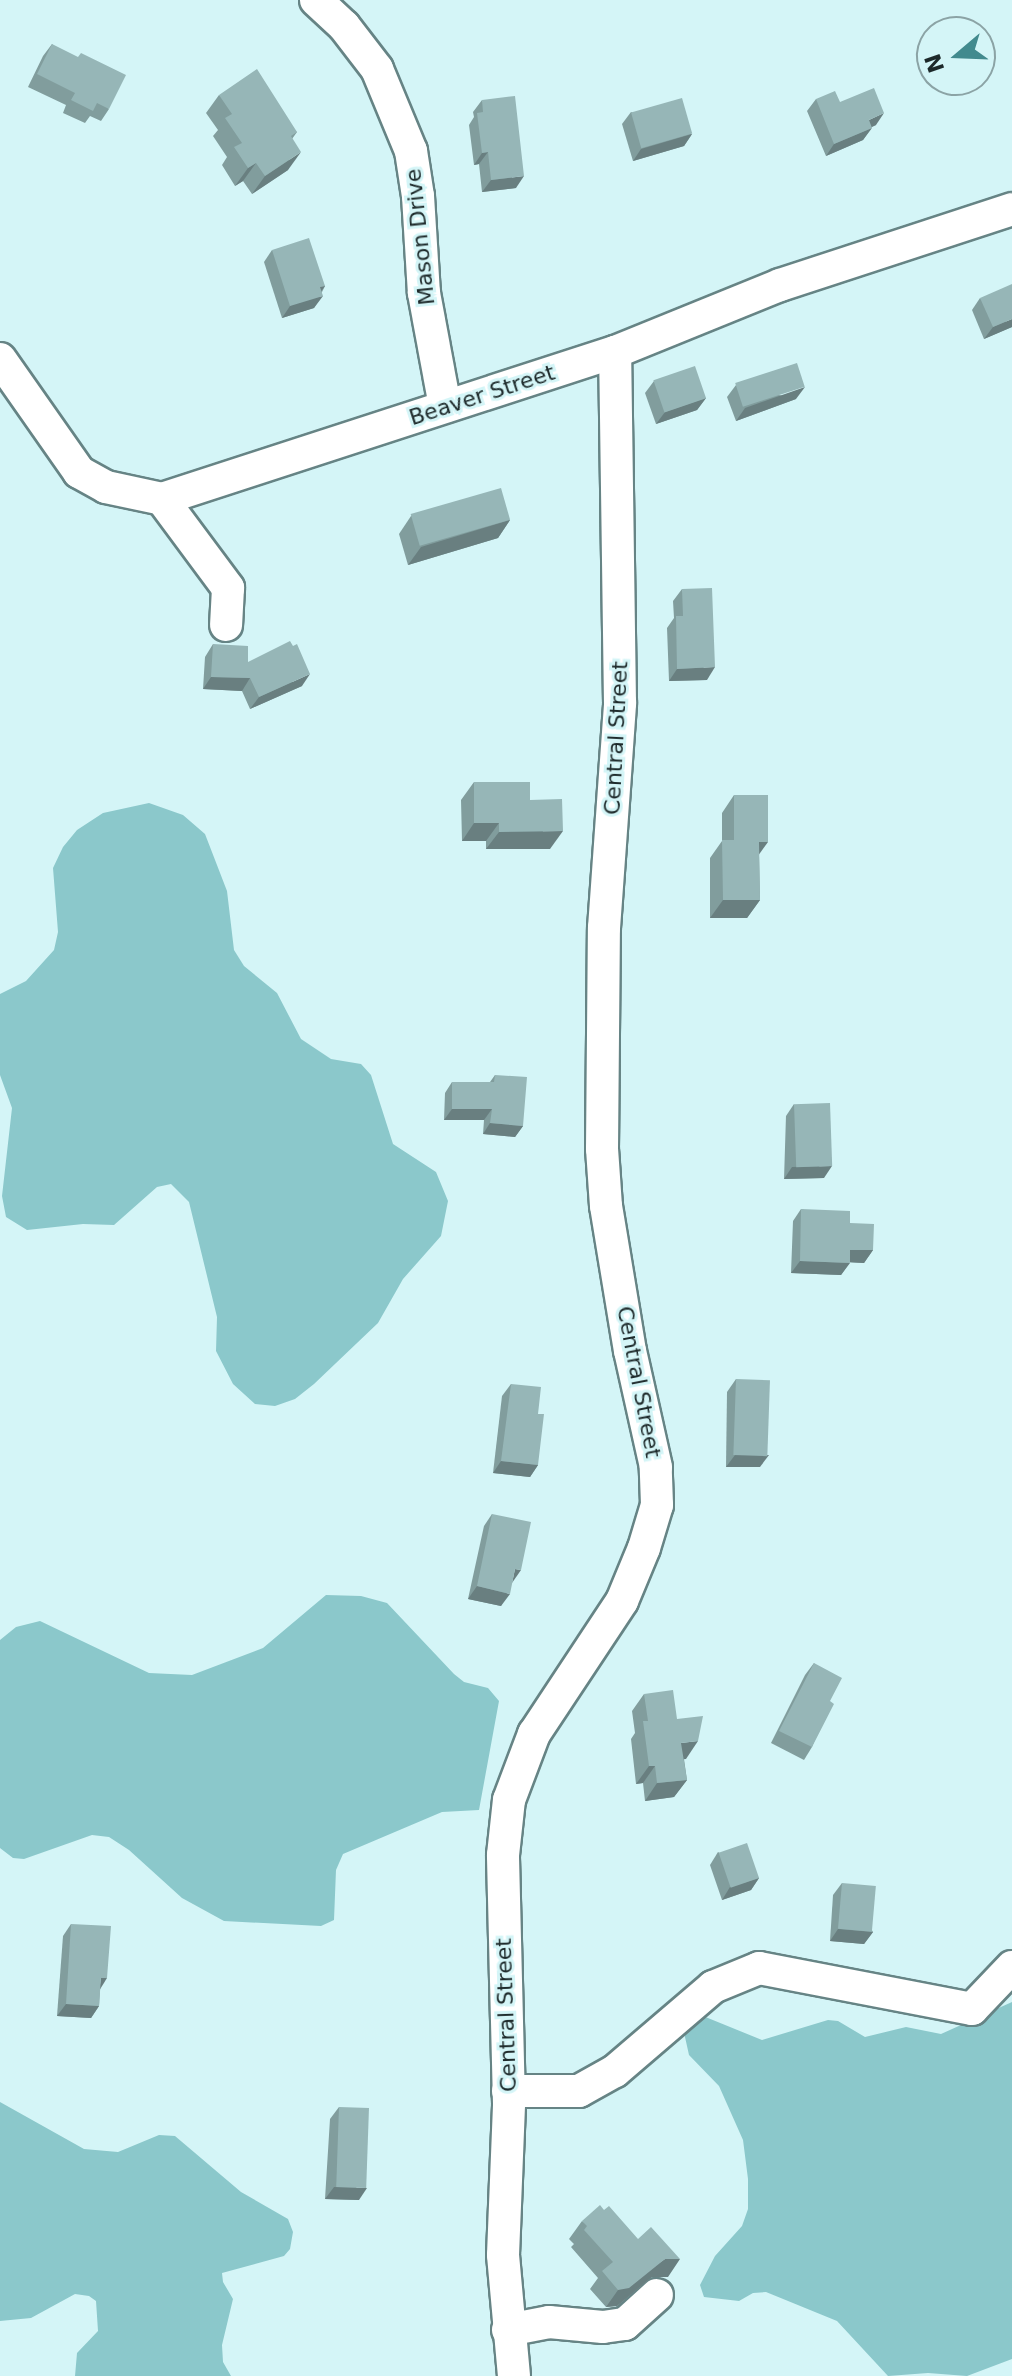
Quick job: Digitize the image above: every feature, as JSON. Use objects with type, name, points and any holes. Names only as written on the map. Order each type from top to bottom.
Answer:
[{"type":"street","name":"Mason Drive","points":[[316,0],[344,26],[377,69],[411,151],[418,196],[424,293],[445,406]]},
{"type":"street","name":"Beaver Street","points":[[162,499],[615,352],[780,285],[1012,209]]},
{"type":"street","name":"Central Street","points":[[514,2376],[503,2255],[508,2091],[503,1855],[509,1800],[534,1734],[622,1601],[644,1548],[657,1505],[656,1467],[630,1351],[606,1206],[602,1149],[604,928],[620,703],[615,352]]},
{"type":"street","points":[[0,359],[79,472],[106,487],[162,499],[228,588],[226,625]]},
{"type":"street","points":[[508,2091],[579,2091],[615,2071],[713,1987],[759,1968],[972,2009],[1012,1967]]},
{"type":"street","points":[[508,2330],[549,2322],[603,2327],[625,2324],[657,2295]]},
{"type":"shaded area","points":[[149,803],[183,815],[205,834],[227,891],[234,950],[244,966],[277,993],[301,1039],[331,1059],[361,1064],[371,1075],[393,1144],[436,1172],[448,1201],[441,1236],[403,1279],[378,1323],[314,1384],[295,1399],[275,1406],[255,1404],[233,1384],[216,1351],[217,1317],[189,1202],[171,1184],[157,1187],[114,1225],[83,1224],[27,1230],[6,1217],[2,1196],[12,1108],[0,1075],[0,994],[26,981],[54,950],[58,932],[53,868],[63,847],[77,830],[103,813]]},
{"type":"shaded area","points":[[326,1595],[361,1596],[387,1603],[454,1674],[464,1682],[488,1688],[499,1701],[479,1810],[442,1812],[343,1854],[336,1870],[334,1920],[321,1926],[224,1921],[182,1898],[129,1850],[109,1837],[92,1835],[24,1859],[13,1858],[0,1848],[0,1640],[16,1627],[40,1621],[149,1673],[192,1675],[263,1648]]},
{"type":"shaded area","points":[[1012,2002],[1012,2359],[967,2376],[928,2373],[888,2376],[837,2321],[766,2292],[753,2293],[739,2301],[704,2297],[700,2285],[715,2256],[742,2226],[748,2209],[748,2179],[743,2140],[719,2086],[689,2055],[683,2028],[703,2016],[762,2040],[828,2020],[838,2021],[865,2037],[906,2027],[941,2034]]},
{"type":"shaded area","points":[[0,2102],[84,2149],[118,2152],[159,2135],[175,2136],[241,2192],[288,2219],[293,2232],[290,2249],[284,2256],[222,2273],[223,2282],[233,2299],[222,2345],[223,2362],[231,2376],[75,2376],[77,2353],[98,2331],[96,2301],[89,2296],[75,2294],[31,2318],[0,2321]]},
{"type":"building","points":[[52,44],[78,57],[81,53],[126,75],[109,109],[97,103],[93,111],[71,100],[75,93],[37,74]]},
{"type":"building","points":[[257,69],[297,132],[291,136],[301,152],[265,176],[256,163],[248,168],[234,147],[242,143],[225,118],[232,114],[219,95]]},
{"type":"building","points":[[874,88],[884,113],[869,120],[872,128],[834,144],[816,99],[835,91],[840,102]]},
{"type":"building","points":[[515,96],[524,176],[491,180],[488,152],[482,153],[477,113],[483,112],[482,100]]},
{"type":"building","points":[[682,98],[692,134],[641,148],[631,113]]},
{"type":"building","points":[[309,238],[325,286],[320,287],[323,296],[290,306],[272,250]]},
{"type":"building","points":[[1012,284],[1012,319],[993,327],[980,298]]},
{"type":"building","points":[[797,363],[805,387],[743,407],[735,383]]},
{"type":"building","points":[[695,366],[706,398],[664,412],[653,380]]},
{"type":"building","points":[[501,488],[510,520],[420,546],[411,514]]},
{"type":"building","points":[[712,588],[715,667],[677,669],[676,616],[683,616],[682,589]]},
{"type":"building","points":[[290,641],[293,646],[297,644],[310,674],[259,697],[250,678],[211,677],[213,644],[248,646],[248,662]]},
{"type":"building","points":[[474,782],[530,782],[530,800],[562,799],[563,831],[499,832],[499,823],[474,823]]},
{"type":"building","points":[[734,795],[768,795],[768,842],[759,842],[760,900],[723,900],[722,840],[734,840]]},
{"type":"building","points":[[495,1075],[527,1077],[523,1126],[490,1123],[492,1109],[452,1109],[452,1082],[494,1082]]},
{"type":"building","points":[[830,1103],[832,1166],[796,1167],[794,1104]]},
{"type":"building","points":[[801,1209],[850,1211],[850,1223],[874,1224],[873,1250],[850,1250],[850,1263],[800,1261]]},
{"type":"building","points":[[736,1379],[770,1380],[767,1456],[733,1455]]},
{"type":"building","points":[[511,1384],[541,1387],[538,1414],[544,1414],[538,1465],[501,1461]]},
{"type":"building","points":[[492,1514],[531,1522],[521,1570],[515,1569],[510,1594],[477,1586]]},
{"type":"building","points":[[814,1663],[842,1678],[830,1701],[834,1704],[812,1747],[779,1731]]},
{"type":"building","points":[[673,1690],[677,1719],[703,1716],[698,1741],[681,1743],[687,1780],[657,1783],[655,1766],[649,1766],[643,1721],[648,1721],[644,1694]]},
{"type":"building","points":[[747,1843],[759,1878],[731,1888],[719,1853]]},
{"type":"building","points":[[842,1883],[876,1886],[872,1932],[838,1929]]},
{"type":"building","points":[[71,1924],[111,1926],[107,1978],[101,1978],[99,2006],[66,2004]]},
{"type":"building","points":[[339,2107],[369,2108],[366,2188],[336,2187]]},
{"type":"building","points":[[600,2205],[604,2210],[609,2206],[638,2239],[651,2227],[680,2259],[665,2259],[629,2288],[618,2290],[602,2271],[613,2262],[584,2230],[587,2226],[582,2221]]}]
